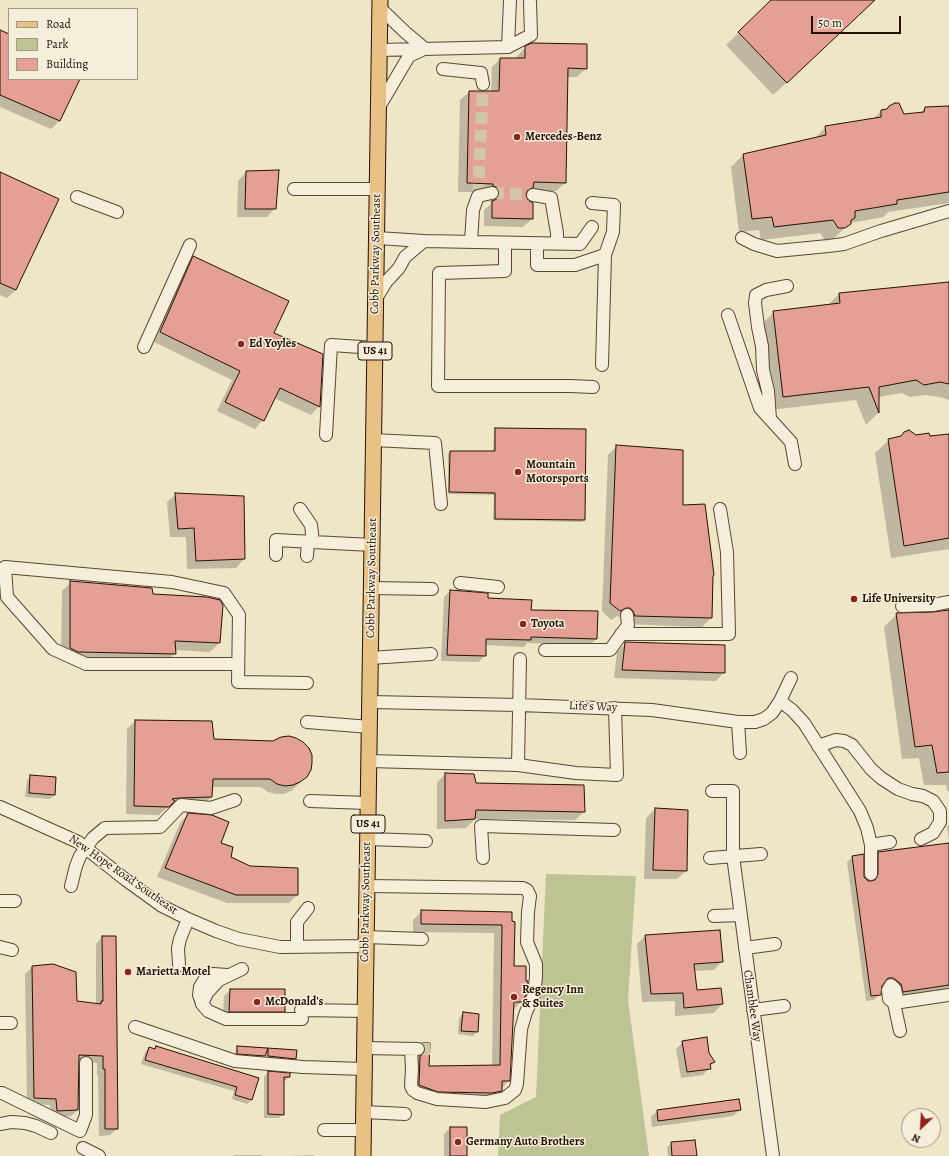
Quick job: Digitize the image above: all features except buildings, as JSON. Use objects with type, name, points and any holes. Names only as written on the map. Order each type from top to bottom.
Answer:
[{"type":"main road","name":"Cobb Parkway Southeast","points":[[363,1156],[380,4]]},
{"type":"street","points":[[508,47],[510,0]]},
{"type":"street","points":[[379,50],[508,47],[531,35],[530,2]]},
{"type":"street","points":[[380,4],[405,32],[424,48]]},
{"type":"street","points":[[379,107],[409,56],[424,48]]},
{"type":"street","points":[[443,69],[481,73],[483,84]]},
{"type":"street","points":[[294,190],[377,189]]},
{"type":"street","points":[[471,242],[473,210],[478,196],[492,193]]},
{"type":"street","points":[[533,195],[551,198],[557,233],[557,244]]},
{"type":"street","points":[[77,197],[117,212]]},
{"type":"street","points":[[592,203],[614,205],[613,232],[605,255],[602,365]]},
{"type":"street","points":[[742,238],[754,244],[777,251],[844,244],[949,211]]},
{"type":"street","points":[[377,238],[424,241],[580,244],[592,227]]},
{"type":"street","points":[[375,300],[386,282],[399,268],[405,257],[424,241]]},
{"type":"street","points":[[505,243],[505,271],[439,273],[438,386],[592,387]]},
{"type":"street","points":[[537,244],[537,265],[575,265],[605,255]]},
{"type":"street","points":[[144,347],[190,245]]},
{"type":"street","points":[[770,419],[768,391],[763,370],[762,346],[755,303],[756,295],[766,290],[787,286]]},
{"type":"street","points":[[728,315],[760,408],[791,442],[795,464]]},
{"type":"street","points":[[326,434],[331,345],[375,348]]},
{"type":"street","points":[[373,440],[435,442],[441,504]]},
{"type":"street","points":[[300,509],[311,525],[311,542],[307,556]]},
{"type":"street","points":[[621,634],[729,634],[727,552],[720,510]]},
{"type":"street","points":[[276,555],[276,540],[372,545]]},
{"type":"street","points":[[238,664],[86,664],[53,649],[7,597],[5,567],[172,582],[224,593],[239,615],[238,682],[307,683]]},
{"type":"street","points":[[460,583],[498,587]]},
{"type":"street","points":[[371,588],[432,589]]},
{"type":"street","points":[[902,606],[933,605],[949,602]]},
{"type":"street","points":[[545,650],[610,650],[628,625],[627,615]]},
{"type":"street","points":[[370,658],[431,654]]},
{"type":"street","points":[[518,765],[520,659]]},
{"type":"street","name":"Life's Way","points":[[370,702],[615,708],[652,710],[738,722],[755,722],[764,719],[772,713],[780,701],[790,678]]},
{"type":"street","points":[[780,701],[792,710],[804,723],[860,811],[867,828],[871,845],[871,874]]},
{"type":"street","points":[[369,761],[518,765],[576,773],[617,775],[615,708]]},
{"type":"street","points":[[306,722],[370,727]]},
{"type":"street","points":[[738,722],[740,753]]},
{"type":"street","points":[[818,746],[836,740],[844,741],[852,745],[871,769],[881,778],[898,789],[923,796],[933,801],[940,811],[940,822],[933,833],[921,838]]},
{"type":"street","name":"Chamblee Way","points":[[712,791],[733,791],[733,856],[772,1156]]},
{"type":"street","points":[[71,886],[76,866],[85,847],[105,828],[160,827],[181,805],[211,808],[235,800]]},
{"type":"street","points":[[310,801],[368,803]]},
{"type":"street","name":"New Hope Road Southeast","points":[[0,807],[78,842],[162,906],[188,919],[239,939],[269,945],[297,947],[422,939]]},
{"type":"street","points":[[483,858],[481,826],[614,830]]},
{"type":"street","points":[[368,839],[426,841]]},
{"type":"street","points":[[871,845],[890,842]]},
{"type":"street","points":[[710,858],[761,854]]},
{"type":"street","points":[[364,1048],[414,1049],[411,1086],[417,1093],[437,1099],[486,1102],[505,1098],[515,1090],[518,1072],[521,1029],[526,1012],[534,994],[536,977],[536,964],[527,942],[530,896],[527,890],[523,888],[505,887],[367,886]]},
{"type":"street","points":[[0,901],[15,900]]},
{"type":"street","points":[[297,947],[296,922],[308,908]]},
{"type":"street","points":[[714,916],[740,915]]},
{"type":"street","points":[[179,965],[178,948],[188,919]]},
{"type":"street","points":[[745,948],[775,944]]},
{"type":"street","points":[[242,969],[219,980],[207,993],[202,1004],[208,1011],[226,1019],[365,1011]]},
{"type":"street","points":[[900,1031],[894,1002],[949,995]]},
{"type":"street","points":[[753,1010],[784,1006]]},
{"type":"street","points":[[135,1027],[235,1061],[303,1067],[364,1069]]},
{"type":"street","points":[[0,1093],[80,1131],[86,1115],[86,1063]]},
{"type":"street","points":[[364,1112],[405,1114]]},
{"type":"street","points":[[0,1124],[12,1122],[25,1123],[51,1133]]},
{"type":"street","points":[[324,1130],[364,1130]]},
{"type":"street","points":[[83,1148],[99,1156]]},
{"type":"green space","points":[[546,874],[636,876],[628,1000],[649,1156],[498,1156],[500,1115],[536,1097]]},
{"type":"tunnel","points":[[478,196],[483,84]]},
{"type":"tunnel","points":[[492,193],[533,195]]},
{"type":"tunnel","points":[[418,1049],[430,1049]]},
{"type":"place","name":"Mercedes-Benz","points":[[517,137]]},
{"type":"place","name":"Ed Yoyles","points":[[241,344]]},
{"type":"place","name":"Mountain Motorsports","points":[[518,472]]},
{"type":"place","name":"Life University","points":[[854,599]]},
{"type":"place","name":"Toyota","points":[[523,624]]},
{"type":"place","name":"Marietta Motel","points":[[128,972]]},
{"type":"place","name":"Regency Inn & Suites","points":[[514,997]]},
{"type":"place","name":"McDonald's","points":[[257,1002]]},
{"type":"place","name":"Germany Auto Brothers","points":[[458,1142]]}]
